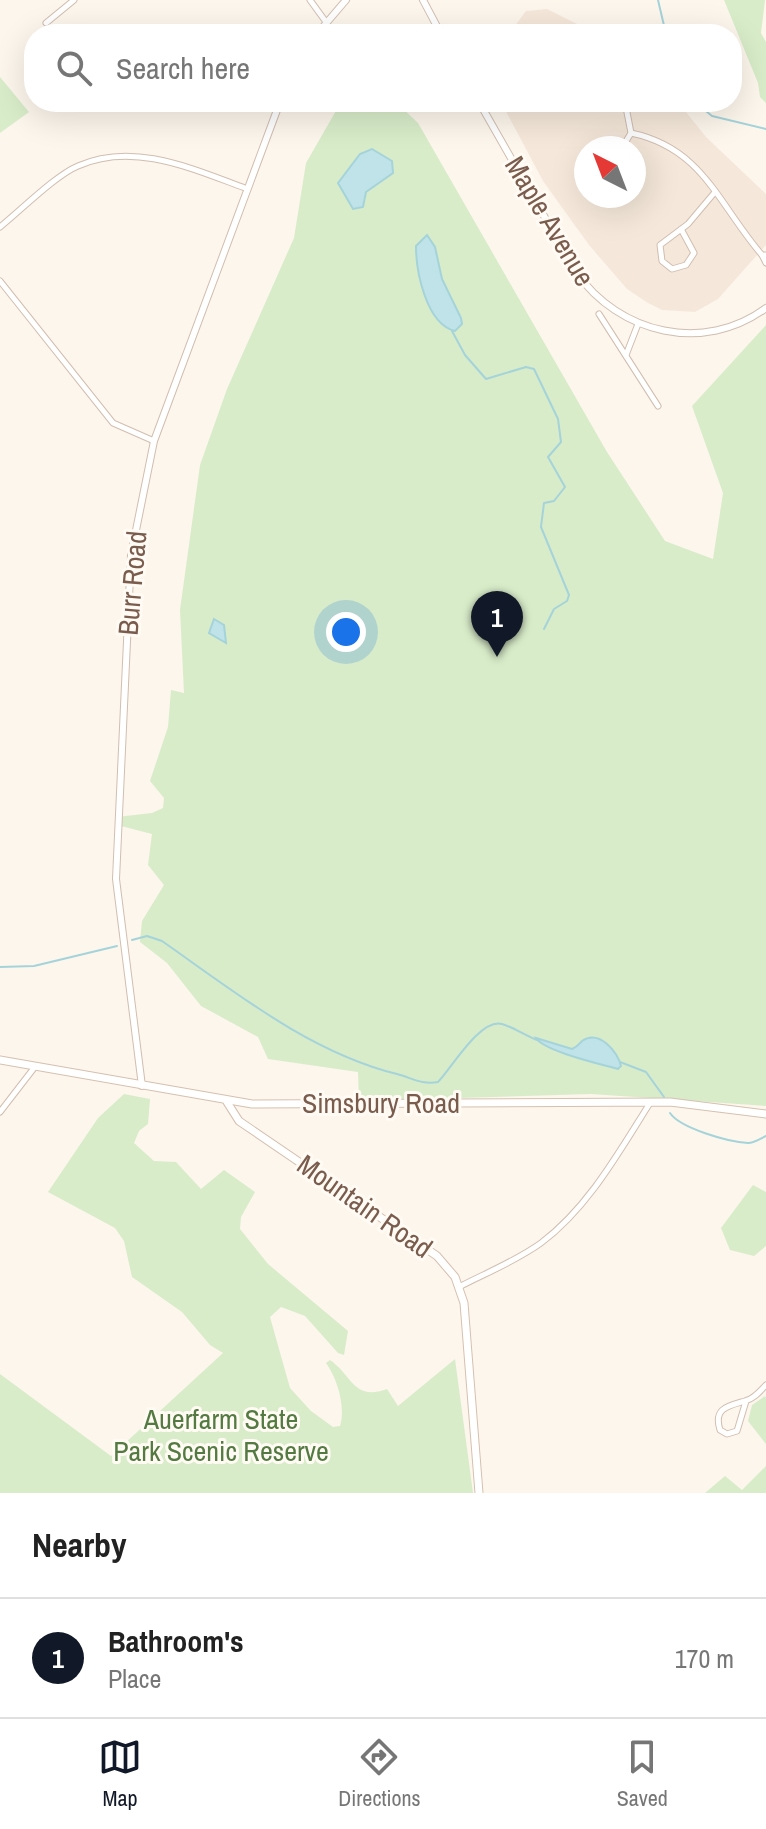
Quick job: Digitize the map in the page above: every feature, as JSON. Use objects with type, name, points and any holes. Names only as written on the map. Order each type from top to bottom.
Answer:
[{"type":"main road","name":"Simsbury Road","points":[[0,1060],[240,1103],[651,1101],[704,1104],[766,1114]]},
{"type":"main road","name":"Mountain Road","points":[[227,1102],[239,1121],[437,1256],[459,1287],[465,1315],[479,1493]]},
{"type":"main road","points":[[240,1103],[249,1126]]},
{"type":"street","points":[[46,23],[74,0]]},
{"type":"street","points":[[310,0],[326,22],[346,0]]},
{"type":"street","points":[[423,0],[436,24]]},
{"type":"street","name":"Burr Road","points":[[142,1086],[116,879],[131,555],[154,441],[245,188],[276,112]]},
{"type":"street","name":"Maple Avenue","points":[[485,112],[587,287],[615,312],[638,324],[666,332],[699,334],[737,325],[766,308]]},
{"type":"street","points":[[627,112],[629,136]]},
{"type":"street","points":[[631,133],[679,150],[694,163],[764,255],[766,263]]},
{"type":"street","points":[[0,227],[77,166],[117,157],[175,161],[245,188]]},
{"type":"street","points":[[681,229],[694,253],[686,265],[672,269],[662,261],[660,245],[681,229],[715,192]]},
{"type":"street","points":[[0,281],[113,423],[154,441]]},
{"type":"street","name":"Maple Avenue","points":[[599,314],[658,406]]},
{"type":"street","points":[[626,355],[638,324]]},
{"type":"street","points":[[0,1112],[34,1068]]},
{"type":"street","points":[[459,1287],[519,1256],[557,1230],[600,1180],[651,1101]]},
{"type":"street","points":[[746,1401],[737,1431],[727,1434],[720,1430],[717,1420],[720,1411],[729,1403],[746,1401],[766,1385]]},
{"type":"shaded area","points":[[547,9],[577,24],[516,24],[526,11]]},
{"type":"shaded area","points":[[506,112],[686,112],[706,137],[766,194],[766,245],[718,299],[695,312],[662,310],[627,289],[589,245],[543,181]]},
{"type":"green space","points":[[724,0],[765,0],[761,33],[766,42],[766,103],[760,97],[758,83],[742,44],[742,24],[734,24]]},
{"type":"green space","points":[[0,77],[24,106],[24,112],[29,112],[0,133]]},
{"type":"green space","points":[[335,112],[406,112],[418,123],[607,452],[665,541],[713,559],[723,493],[692,406],[766,325],[766,1106],[591,1094],[359,1101],[358,1072],[268,1059],[258,1037],[201,1006],[167,963],[140,942],[142,921],[164,885],[148,865],[152,834],[117,825],[117,817],[152,813],[163,808],[164,798],[150,781],[168,727],[171,690],[184,693],[180,610],[200,465],[227,389],[294,238],[306,163]]},
{"type":"green space","name":"Auerfarm State Park Scenic Reserve","points":[[124,1094],[150,1099],[148,1124],[139,1131],[134,1143],[154,1161],[176,1162],[201,1189],[224,1170],[255,1192],[241,1217],[240,1229],[268,1264],[348,1331],[344,1355],[338,1353],[305,1316],[281,1307],[270,1317],[290,1388],[311,1411],[333,1427],[340,1426],[341,1402],[334,1376],[326,1363],[330,1360],[360,1389],[376,1392],[387,1389],[398,1406],[455,1359],[473,1493],[0,1493],[0,1374],[111,1456],[223,1353],[210,1345],[182,1312],[132,1277],[124,1241],[115,1228],[48,1192],[98,1118]]},
{"type":"green space","points":[[753,1185],[766,1192],[766,1246],[754,1256],[730,1250],[721,1228]]},
{"type":"green space","points":[[765,1396],[766,1444],[748,1421],[752,1405]]},
{"type":"green space","points":[[766,1466],[766,1493],[705,1493],[725,1476],[742,1490]]},
{"type":"water","points":[[372,149],[392,161],[393,173],[366,192],[363,207],[353,209],[338,183],[360,154]]},
{"type":"water","points":[[427,235],[435,247],[442,279],[461,318],[462,324],[455,331],[445,326],[430,308],[421,282],[416,246]]},
{"type":"water","points":[[214,619],[224,625],[226,643],[209,633]]},
{"type":"water","points":[[536,1038],[572,1049],[588,1038],[595,1038],[612,1049],[621,1066],[618,1069],[573,1056],[550,1048]]},
{"type":"waterway","points":[[658,0],[664,24]]},
{"type":"waterway","points":[[707,112],[712,116],[766,129]]},
{"type":"waterway","points":[[452,331],[465,355],[486,379],[526,367],[534,369],[558,419],[561,442],[548,457],[565,487],[554,501],[544,503],[541,527],[569,595],[567,601],[554,609],[544,629]]},
{"type":"waterway","points":[[132,940],[147,936],[162,941],[245,1000],[303,1036],[365,1064],[422,1082],[438,1082],[476,1036],[493,1024],[506,1025],[537,1040]]},
{"type":"waterway","points":[[0,967],[34,966],[117,946]]},
{"type":"waterway","points":[[620,1062],[646,1072],[664,1097]]},
{"type":"waterway","points":[[670,1113],[694,1129],[729,1140],[750,1143],[766,1136]]},
{"type":"place","name":"Bathroom's","points":[[497,657]]}]
